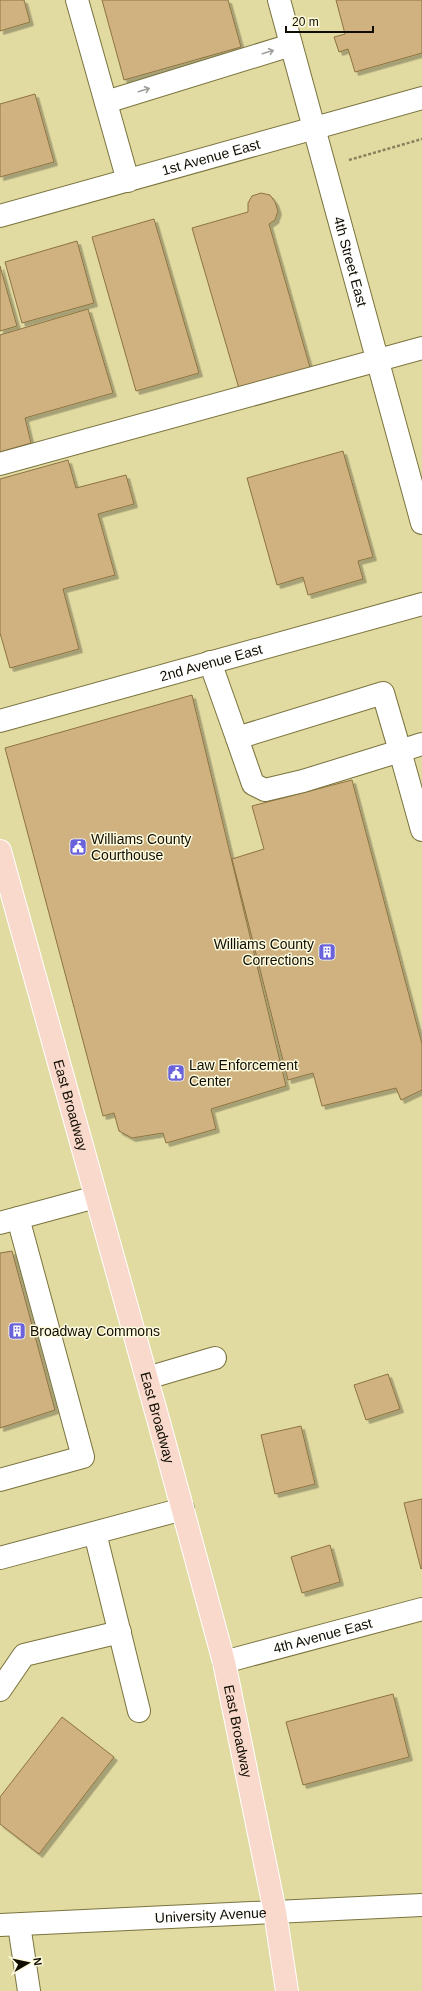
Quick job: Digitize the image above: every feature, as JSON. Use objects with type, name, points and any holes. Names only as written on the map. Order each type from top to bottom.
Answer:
[{"type":"main road","name":"East Broadway","points":[[0,851],[147,1378],[224,1662],[275,1912],[287,1991]]},
{"type":"street","points":[[77,0],[128,181]]},
{"type":"street","name":"4th Street East","points":[[279,0],[313,129],[422,523]]},
{"type":"street","points":[[106,102],[291,45]]},
{"type":"street","name":"1st Avenue East","points":[[0,216],[422,98]]},
{"type":"street","points":[[0,464],[422,348]]},
{"type":"street","name":"2nd Avenue East","points":[[0,721],[422,604]]},
{"type":"street","points":[[210,662],[253,784],[265,790],[304,781],[422,744]]},
{"type":"street","points":[[237,738],[383,693],[422,830]]},
{"type":"street","points":[[0,1480],[82,1457],[9,1221],[96,1197]]},
{"type":"street","points":[[147,1378],[215,1358]]},
{"type":"street","points":[[0,1558],[183,1509]]},
{"type":"street","points":[[96,1533],[139,1711]]},
{"type":"street","name":"4th Avenue East","points":[[224,1662],[422,1609]]},
{"type":"street","points":[[0,1690],[24,1655],[120,1632]]},
{"type":"street","name":"University Avenue","points":[[9,1925],[422,1905]]},
{"type":"street","points":[[9,1925],[29,1991]]},
{"type":"path","points":[[324,167],[422,139]]},
{"type":"building","points":[[0,0],[24,0],[30,22],[0,31]]},
{"type":"building","points":[[102,0],[228,0],[241,47],[124,80]]},
{"type":"building","points":[[336,0],[422,0],[422,53],[355,72],[348,49],[339,52],[334,37],[345,34]]},
{"type":"building","points":[[35,94],[54,162],[0,177],[0,104]]},
{"type":"building","points":[[261,193],[270,195],[275,202],[278,211],[275,220],[269,224],[311,371],[240,392],[192,228],[248,212],[248,203],[252,196]]},
{"type":"building","points":[[154,219],[199,373],[136,391],[92,237]]},
{"type":"building","points":[[77,241],[94,303],[22,323],[5,262]]},
{"type":"building","points":[[0,266],[17,326],[0,331]]},
{"type":"building","points":[[88,309],[113,393],[25,418],[31,443],[0,452],[0,335]]},
{"type":"building","points":[[343,451],[373,557],[358,561],[363,579],[308,595],[303,577],[277,585],[247,478]]},
{"type":"building","points":[[68,460],[76,488],[126,475],[134,504],[98,514],[115,575],[63,589],[79,649],[10,668],[0,633],[0,479]]},
{"type":"building","points":[[192,695],[286,1086],[211,1109],[216,1129],[166,1143],[163,1133],[132,1138],[119,1131],[114,1113],[103,1116],[5,748]]},
{"type":"building","name":"Williams County Corrections","points":[[352,780],[422,1044],[422,1090],[401,1100],[396,1088],[322,1106],[313,1073],[288,1080],[232,859],[264,849],[252,806]]},
{"type":"building","name":"Broadway Commons","points":[[12,1251],[55,1410],[0,1428],[0,1253]]},
{"type":"building","points":[[388,1374],[400,1409],[366,1420],[354,1385]]},
{"type":"building","points":[[301,1426],[315,1484],[275,1494],[261,1435]]},
{"type":"building","points":[[422,1499],[422,1568],[421,1569],[404,1503]]},
{"type":"building","points":[[330,1545],[340,1582],[302,1593],[291,1557]]},
{"type":"building","points":[[393,1694],[409,1757],[303,1785],[286,1722]]},
{"type":"building","points":[[62,1717],[114,1757],[39,1854],[0,1824],[0,1797]]},
{"type":"place","name":"Williams County Courthouse","points":[[78,847]]},
{"type":"place","name":"Williams County Corrections","points":[[327,952]]},
{"type":"place","name":"Law Enforcement Center","points":[[176,1073]]},
{"type":"place","name":"Broadway Commons","points":[[17,1331]]}]
